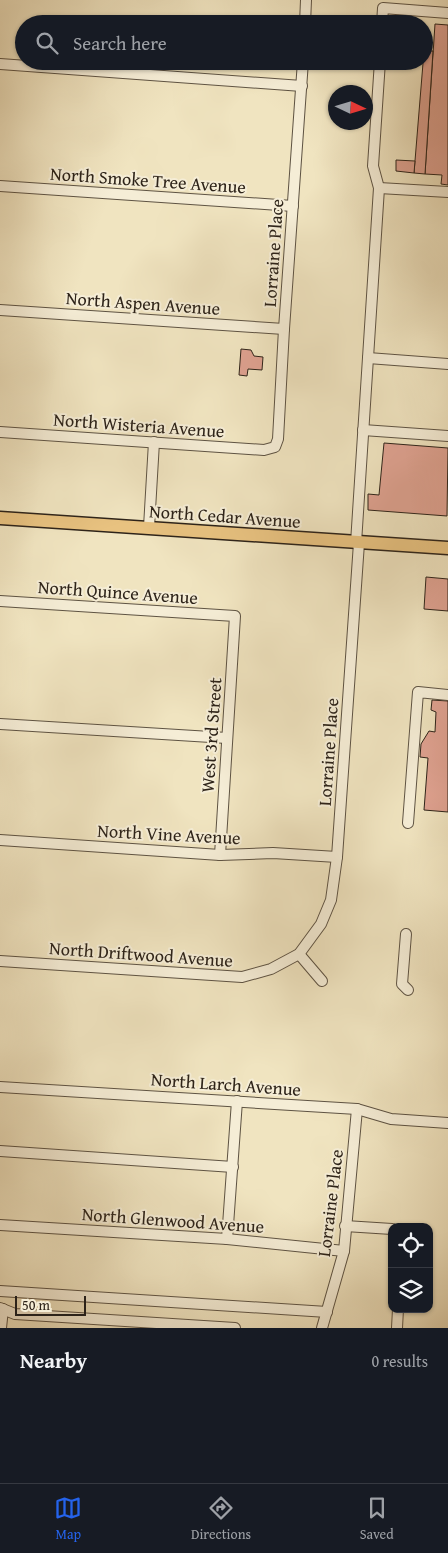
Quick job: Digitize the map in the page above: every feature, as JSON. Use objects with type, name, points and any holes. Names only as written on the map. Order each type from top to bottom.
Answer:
[{"type":"main road","name":"North Cedar Avenue","points":[[0,518],[448,548]]},
{"type":"street","points":[[305,15],[306,0]]},
{"type":"street","points":[[383,15],[383,8],[448,13]]},
{"type":"street","points":[[0,64],[15,65]]},
{"type":"street","points":[[82,70],[302,86]]},
{"type":"street","name":"Lorraine Place","points":[[275,448],[278,439],[303,70]]},
{"type":"street","name":"Lorraine Place","points":[[299,954],[321,924],[331,900],[338,857],[379,188],[373,166],[379,70]]},
{"type":"street","name":"North Smoke Tree Avenue","points":[[0,186],[293,206]]},
{"type":"street","points":[[379,188],[448,192]]},
{"type":"street","name":"North Aspen Avenue","points":[[0,310],[284,329]]},
{"type":"street","points":[[368,358],[448,364]]},
{"type":"street","points":[[363,430],[448,436]]},
{"type":"street","name":"North Wisteria Avenue","points":[[0,432],[264,450],[275,448]]},
{"type":"street","points":[[149,527],[154,442]]},
{"type":"street","name":"North Quince Avenue","points":[[0,601],[235,616]]},
{"type":"street","name":"West 3rd Street","points":[[220,855],[235,616]]},
{"type":"street","points":[[408,823],[418,692],[448,695]]},
{"type":"street","points":[[0,724],[227,738]]},
{"type":"street","name":"North Vine Avenue","points":[[0,840],[220,855],[272,853],[338,857]]},
{"type":"street","points":[[406,934],[402,984],[408,990]]},
{"type":"street","points":[[299,954],[322,981]]},
{"type":"street","name":"North Driftwood Avenue","points":[[0,961],[242,977],[271,969],[299,954]]},
{"type":"street","name":"North Larch Avenue","points":[[0,1087],[357,1109],[391,1119],[448,1123]]},
{"type":"street","points":[[227,1239],[237,1101]]},
{"type":"street","name":"Lorraine Place","points":[[322,1328],[344,1251],[357,1109]]},
{"type":"street","points":[[0,1152],[233,1167]]},
{"type":"street","name":"North Glenwood Avenue","points":[[0,1225],[227,1239],[344,1251]]},
{"type":"street","points":[[346,1226],[388,1229]]},
{"type":"street","points":[[0,1292],[327,1312]]},
{"type":"street","points":[[1,1328],[1,1309],[15,1314],[104,1324],[235,1328]]},
{"type":"street","points":[[397,1328],[398,1313]]},
{"type":"building","points":[[435,24],[448,25],[448,185],[441,184],[442,175],[425,174]]},
{"type":"building","points":[[422,70],[432,70],[425,174],[414,173]]},
{"type":"building","points":[[396,160],[415,161],[414,173],[396,171]]},
{"type":"building","points":[[241,349],[251,350],[254,356],[263,357],[262,370],[248,369],[247,376],[239,375]]},
{"type":"building","points":[[384,443],[448,448],[447,516],[368,510],[368,494],[379,495]]},
{"type":"building","points":[[426,577],[448,579],[448,611],[424,609]]},
{"type":"building","points":[[432,700],[448,701],[448,812],[424,810],[428,758],[420,757],[421,744],[429,731],[435,732],[436,712],[431,710]]}]
